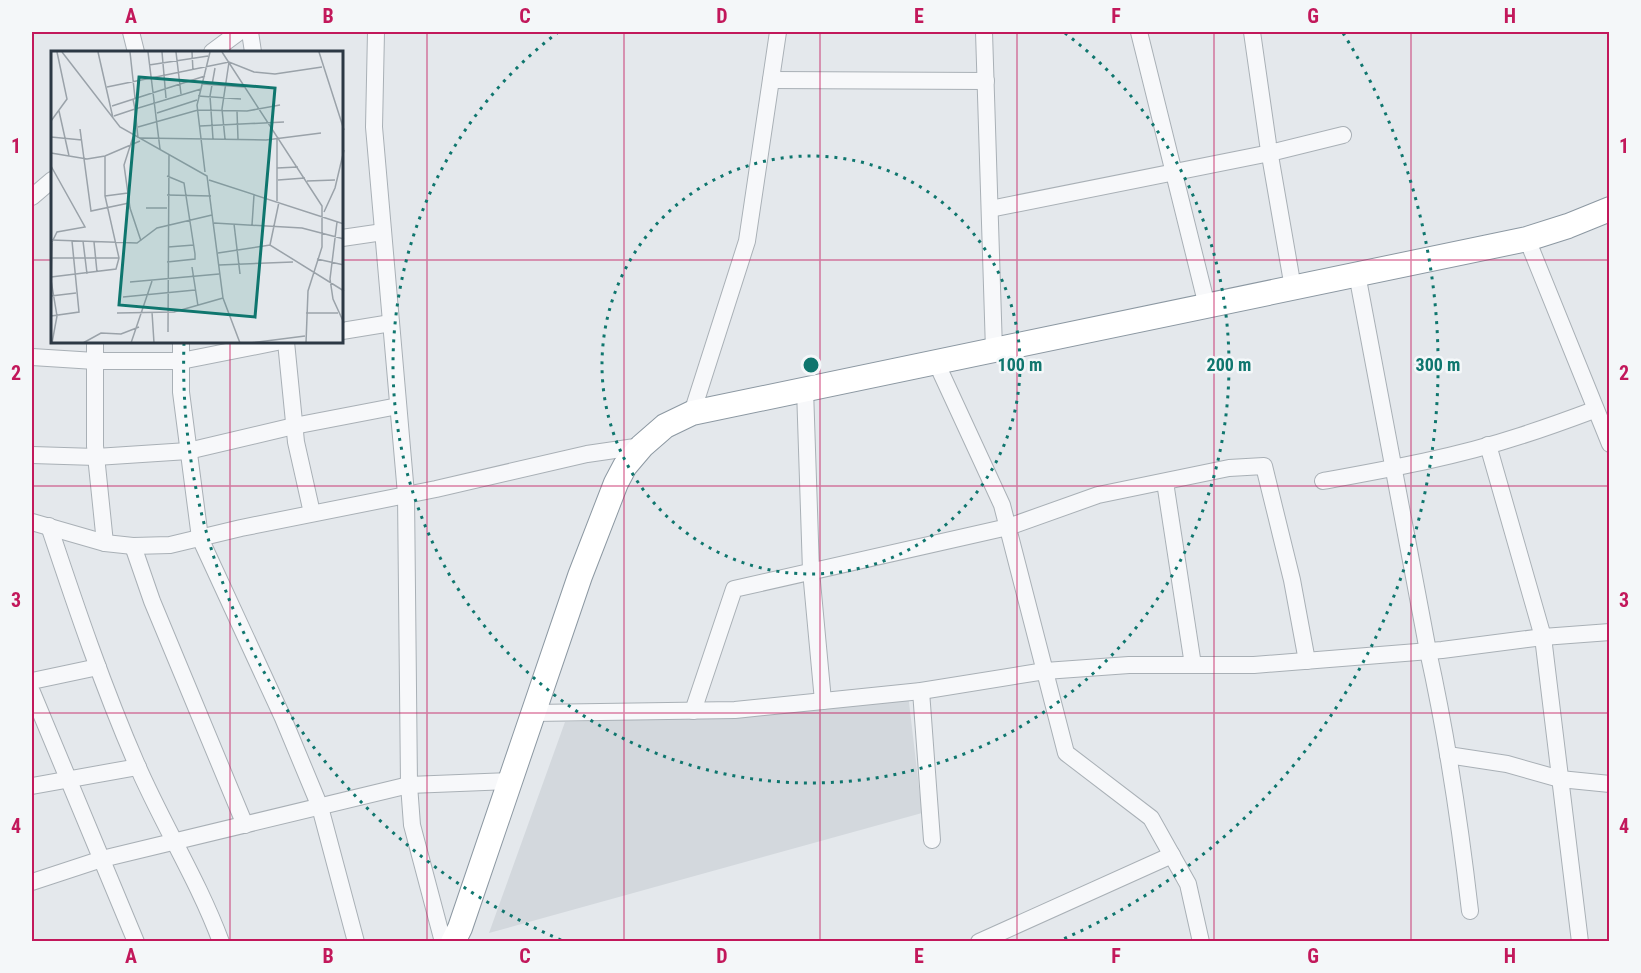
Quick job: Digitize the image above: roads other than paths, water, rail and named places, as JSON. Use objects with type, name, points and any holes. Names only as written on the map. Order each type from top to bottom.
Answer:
[{"type":"highway","points":[[455,938],[580,576],[616,483],[625,466],[642,446],[665,426],[692,413],[1527,239],[1610,209]]},
{"type":"street","points":[[131,32],[136,51]]},
{"type":"street","points":[[213,51],[239,32]]},
{"type":"street","points":[[250,32],[252,51]]},
{"type":"street","points":[[376,32],[374,127],[406,494],[409,784],[412,825],[455,938]]},
{"type":"street","points":[[692,413],[747,241],[778,32]]},
{"type":"street","points":[[984,32],[994,350]]},
{"type":"street","points":[[1140,32],[1207,306]]},
{"type":"street","points":[[1252,32],[1293,288]]},
{"type":"street","points":[[771,80],[986,81]]},
{"type":"street","points":[[990,209],[1270,153],[1343,135]]},
{"type":"street","points":[[32,197],[51,181]]},
{"type":"street","points":[[344,238],[383,232]]},
{"type":"street","points":[[1527,239],[1594,410],[1610,444]]},
{"type":"street","points":[[1357,274],[1441,709],[1461,835],[1470,911]]},
{"type":"street","points":[[344,331],[391,323]]},
{"type":"street","points":[[95,344],[96,458],[105,543]]},
{"type":"street","points":[[181,344],[181,392],[200,538],[283,718],[320,807],[356,942]]},
{"type":"street","points":[[32,357],[181,361],[267,344]]},
{"type":"street","points":[[286,344],[294,426],[312,513]]},
{"type":"street","points":[[936,362],[1002,504],[1066,753],[1150,818],[1188,884],[1201,942]]},
{"type":"street","points":[[805,389],[811,571],[824,701]]},
{"type":"street","points":[[32,455],[96,458],[188,451],[294,426],[398,406]]},
{"type":"street","points":[[1323,481],[1393,468],[1488,445],[1594,410]]},
{"type":"street","points":[[1488,445],[1543,637],[1580,942]]},
{"type":"street","points":[[32,522],[105,543],[133,546],[170,545],[312,513],[436,489],[587,454],[642,446]]},
{"type":"street","points":[[693,711],[734,589],[1008,527],[1098,495],[1229,468],[1264,466],[1292,580],[1307,661]]},
{"type":"street","points":[[1165,482],[1193,665]]},
{"type":"street","points":[[49,526],[98,667],[138,767],[207,904],[221,942]]},
{"type":"street","points":[[133,546],[156,612],[245,825]]},
{"type":"street","points":[[533,713],[735,710],[921,691],[1045,671],[1129,665],[1254,665],[1428,651],[1543,637],[1610,632]]},
{"type":"street","points":[[32,681],[98,667]]},
{"type":"street","points":[[921,691],[932,840]]},
{"type":"street","points":[[32,692],[136,942]]},
{"type":"street","points":[[1448,755],[1507,764],[1560,779],[1610,784]]},
{"type":"street","points":[[32,786],[138,767]]},
{"type":"street","points":[[32,882],[102,859],[409,784],[510,781]]},
{"type":"street","points":[[979,942],[1172,855]]}]
